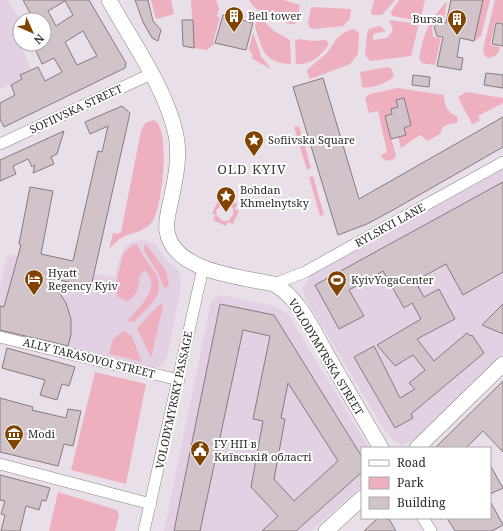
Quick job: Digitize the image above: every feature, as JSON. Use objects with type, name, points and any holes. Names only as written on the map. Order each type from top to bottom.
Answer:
[{"type":"main road","name":"VOLODYMYRSKA STREET","points":[[108,0],[151,74],[171,114],[177,136],[178,154],[176,173],[167,222],[167,232],[176,251],[186,260],[203,268],[274,284],[281,288],[298,307],[380,447]]},
{"type":"main road","points":[[418,447],[503,364]]},
{"type":"main road","points":[[326,531],[361,499]]},
{"type":"street","name":"SOFIIVSKA STREET","points":[[0,144],[151,74]]},
{"type":"street","name":"RYLSKYI LANE","points":[[274,284],[305,272],[503,162]]},
{"type":"street","name":"VOLODYMYRSKY PASSAGE","points":[[144,531],[203,268]]},
{"type":"street","name":"ALLY TARASOVOI STREET","points":[[0,337],[179,380]]},
{"type":"street","points":[[0,464],[150,504]]},
{"type":"street","points":[[424,519],[431,531]]},
{"type":"shaded area","points":[[0,0],[8,0],[15,12],[12,12],[12,52],[24,52],[31,70],[20,75],[22,79],[0,89]]},
{"type":"shaded area","points":[[503,168],[503,353],[416,437],[410,442],[401,445],[394,441],[384,429],[307,301],[303,287],[311,276]]},
{"type":"shaded area","points":[[144,240],[156,245],[166,260],[178,270],[181,276],[180,292],[167,358],[159,367],[154,369],[0,332],[0,286],[8,254],[115,278],[119,260],[125,247],[132,242]]},
{"type":"shaded area","points":[[222,295],[274,306],[288,314],[368,447],[361,447],[361,487],[311,531],[164,531],[211,302],[215,297]]},
{"type":"green space","points":[[151,0],[171,0],[174,14],[156,19]]},
{"type":"green space","points":[[191,0],[216,0],[219,9],[217,16],[220,18],[213,42],[215,43],[207,50],[194,48]]},
{"type":"green space","points":[[249,0],[284,0],[300,5],[297,20],[295,24],[290,24],[273,18],[256,9]]},
{"type":"green space","points":[[374,0],[395,0],[382,15],[372,15],[371,12]]},
{"type":"green space","points":[[399,0],[425,0],[420,21],[392,16],[391,12]]},
{"type":"green space","points":[[483,0],[490,0],[481,36],[474,41]]},
{"type":"green space","points":[[495,0],[503,0],[503,23],[495,22],[490,45],[500,47],[496,55],[488,58],[484,55],[483,49]]},
{"type":"green space","points":[[447,1],[444,19],[436,18],[432,27],[433,37],[441,38],[435,65],[422,63],[419,58],[425,33],[435,15]]},
{"type":"green space","points":[[311,7],[351,9],[350,19],[343,26],[313,29],[309,27],[308,22]]},
{"type":"green space","points":[[260,20],[264,21],[274,31],[290,40],[291,64],[275,61],[266,54],[262,48],[255,26],[256,22]]},
{"type":"green space","points":[[389,20],[419,24],[411,56],[370,61],[365,55],[367,34],[369,29],[380,26],[386,31],[373,34],[373,40],[387,38],[393,30]]},
{"type":"green space","points":[[353,29],[359,33],[358,54],[350,64],[310,79],[307,72],[308,69],[327,53],[337,38],[345,32]]},
{"type":"green space","points":[[253,32],[261,56],[271,69],[251,58],[253,56],[249,49]]},
{"type":"green space","points":[[299,39],[313,41],[326,40],[329,44],[315,59],[306,63],[296,64],[295,41]]},
{"type":"green space","points":[[387,67],[392,69],[394,76],[391,79],[374,86],[362,87],[360,72]]},
{"type":"green space","points":[[397,88],[444,95],[447,109],[458,117],[457,123],[448,124],[443,127],[440,134],[428,141],[420,135],[401,148],[398,137],[406,135],[404,128],[411,125],[404,98],[392,114],[385,117],[396,155],[394,159],[386,161],[380,156],[387,152],[378,111],[369,113],[365,98],[370,94]]},
{"type":"green space","points":[[466,92],[503,98],[503,103],[478,116],[480,121],[472,124],[458,97]]},
{"type":"green space","points":[[153,120],[159,125],[164,151],[162,186],[156,214],[152,222],[146,228],[121,238],[109,249],[113,233],[117,234],[121,232],[141,131],[145,123]]},
{"type":"green space","points":[[299,126],[311,168],[307,170],[294,127]]},
{"type":"green space","points":[[313,176],[324,215],[320,216],[309,177]]},
{"type":"green space","points":[[224,199],[237,204],[235,209],[239,211],[233,224],[228,222],[226,226],[213,220],[215,215],[212,213],[218,201],[222,203]],"holes":[[[226,204],[233,208],[233,215],[228,221],[223,221],[217,216],[216,211],[221,205]]]},
{"type":"green space","points":[[137,244],[157,277],[159,285],[156,298],[134,322],[127,321],[147,297],[151,283],[149,277],[144,270],[139,278],[137,292],[127,301],[118,297],[115,288],[123,254],[131,246]]},
{"type":"green space","points":[[146,244],[166,271],[169,284],[167,288],[163,286],[158,273],[144,250]]},
{"type":"green space","points":[[162,304],[163,306],[151,358],[137,328],[158,306]]},
{"type":"green space","points":[[123,331],[131,335],[142,362],[109,354],[113,339]]},
{"type":"green space","points":[[95,372],[146,384],[126,484],[71,470]]},
{"type":"green space","points":[[58,492],[117,510],[119,515],[115,531],[49,531]]},
{"type":"building","points":[[23,0],[89,0],[126,63],[125,68],[4,127],[0,119],[0,103],[15,95],[11,85],[22,79],[20,75],[38,67],[45,81],[62,72],[54,58],[42,64],[37,52],[52,52],[52,18],[56,26],[73,15],[65,1],[49,12],[30,12]],"holes":[[[83,31],[97,56],[77,65],[65,42]]]},
{"type":"building","points":[[135,0],[148,0],[153,21],[161,30],[158,41],[152,38],[143,22]]},
{"type":"building","name":"Bursa","points":[[451,0],[483,0],[474,41],[460,38],[457,57],[463,58],[461,70],[437,66],[443,37],[437,36],[434,27],[439,21],[446,23]]},
{"type":"building","name":"Bell tower","points":[[223,15],[253,23],[246,50],[215,43]]},
{"type":"building","points":[[182,20],[193,20],[194,48],[183,46]]},
{"type":"building","points":[[496,23],[503,24],[503,46],[492,44]]},
{"type":"building","points":[[486,73],[503,75],[503,88],[484,85]]},
{"type":"building","points":[[413,75],[430,77],[429,87],[412,85]]},
{"type":"building","points":[[323,78],[359,199],[503,117],[503,147],[367,224],[338,235],[293,87]]},
{"type":"building","points":[[404,98],[411,125],[404,128],[406,135],[391,139],[385,116],[392,114],[391,109],[398,107],[396,100]]},
{"type":"building","points":[[122,106],[130,113],[91,287],[50,278],[66,303],[71,319],[71,335],[68,346],[0,330],[0,306],[4,307],[21,245],[19,244],[30,187],[53,191],[41,254],[73,261],[98,151],[102,152],[108,126],[90,134],[85,122]]},
{"type":"building","points":[[64,131],[57,154],[51,157],[54,164],[33,173],[35,165],[32,167],[28,159],[13,166],[16,174],[0,181],[0,160]]},
{"type":"building","points":[[503,182],[503,272],[463,295],[446,264],[415,281],[424,297],[439,289],[455,319],[417,339],[434,361],[467,333],[470,336],[472,335],[484,353],[411,414],[413,418],[395,428],[354,357],[374,346],[400,398],[415,389],[409,383],[425,370],[413,355],[395,366],[377,345],[421,319],[412,303],[404,308],[383,271],[349,290],[364,316],[339,329],[315,285]]},
{"type":"building","points":[[220,304],[274,315],[361,455],[361,473],[296,531],[262,531],[278,516],[251,487],[263,421],[253,419],[270,336],[243,330],[200,531],[174,531]],"holes":[[[288,383],[338,461],[294,501],[274,479],[285,419],[281,418]]]},
{"type":"building","points":[[503,304],[503,334],[482,325]]},
{"type":"building","points":[[7,348],[75,367],[69,386],[62,384],[57,400],[40,395],[45,380],[2,368]]},
{"type":"building","points":[[503,381],[503,452],[483,431],[467,447],[436,447]]},
{"type":"building","points":[[0,398],[33,407],[32,410],[66,418],[68,409],[81,411],[73,446],[64,444],[58,466],[0,452]]},
{"type":"building","points":[[491,467],[503,488],[491,494]]},
{"type":"building","points":[[0,475],[50,488],[46,501],[42,500],[39,510],[26,506],[20,531],[1,531],[5,515],[1,514],[5,501],[0,500]]},
{"type":"building","points":[[491,503],[503,525],[492,531],[455,531],[448,519],[491,519]]},
{"type":"building","points":[[377,519],[389,519],[396,531],[364,531]]},
{"type":"place","name":"Bell tower","points":[[234,33]]},
{"type":"place","name":"Bursa","points":[[457,36]]},
{"type":"place","name":"Sofiivska Square","points":[[254,157]]},
{"type":"place","name":"Bohdan Khmelnytsky","points":[[226,213]]},
{"type":"place","name":"Hyatt Regency Kyiv","points":[[34,296]]},
{"type":"place","name":"KyivYogaCenter","points":[[337,297]]},
{"type":"place","name":"Modi","points":[[14,451]]},
{"type":"place","name":"ГУ НП в Київській області","points":[[200,467]]},
{"type":"district","name":"OLD KYIV","points":[[252,169]]}]
